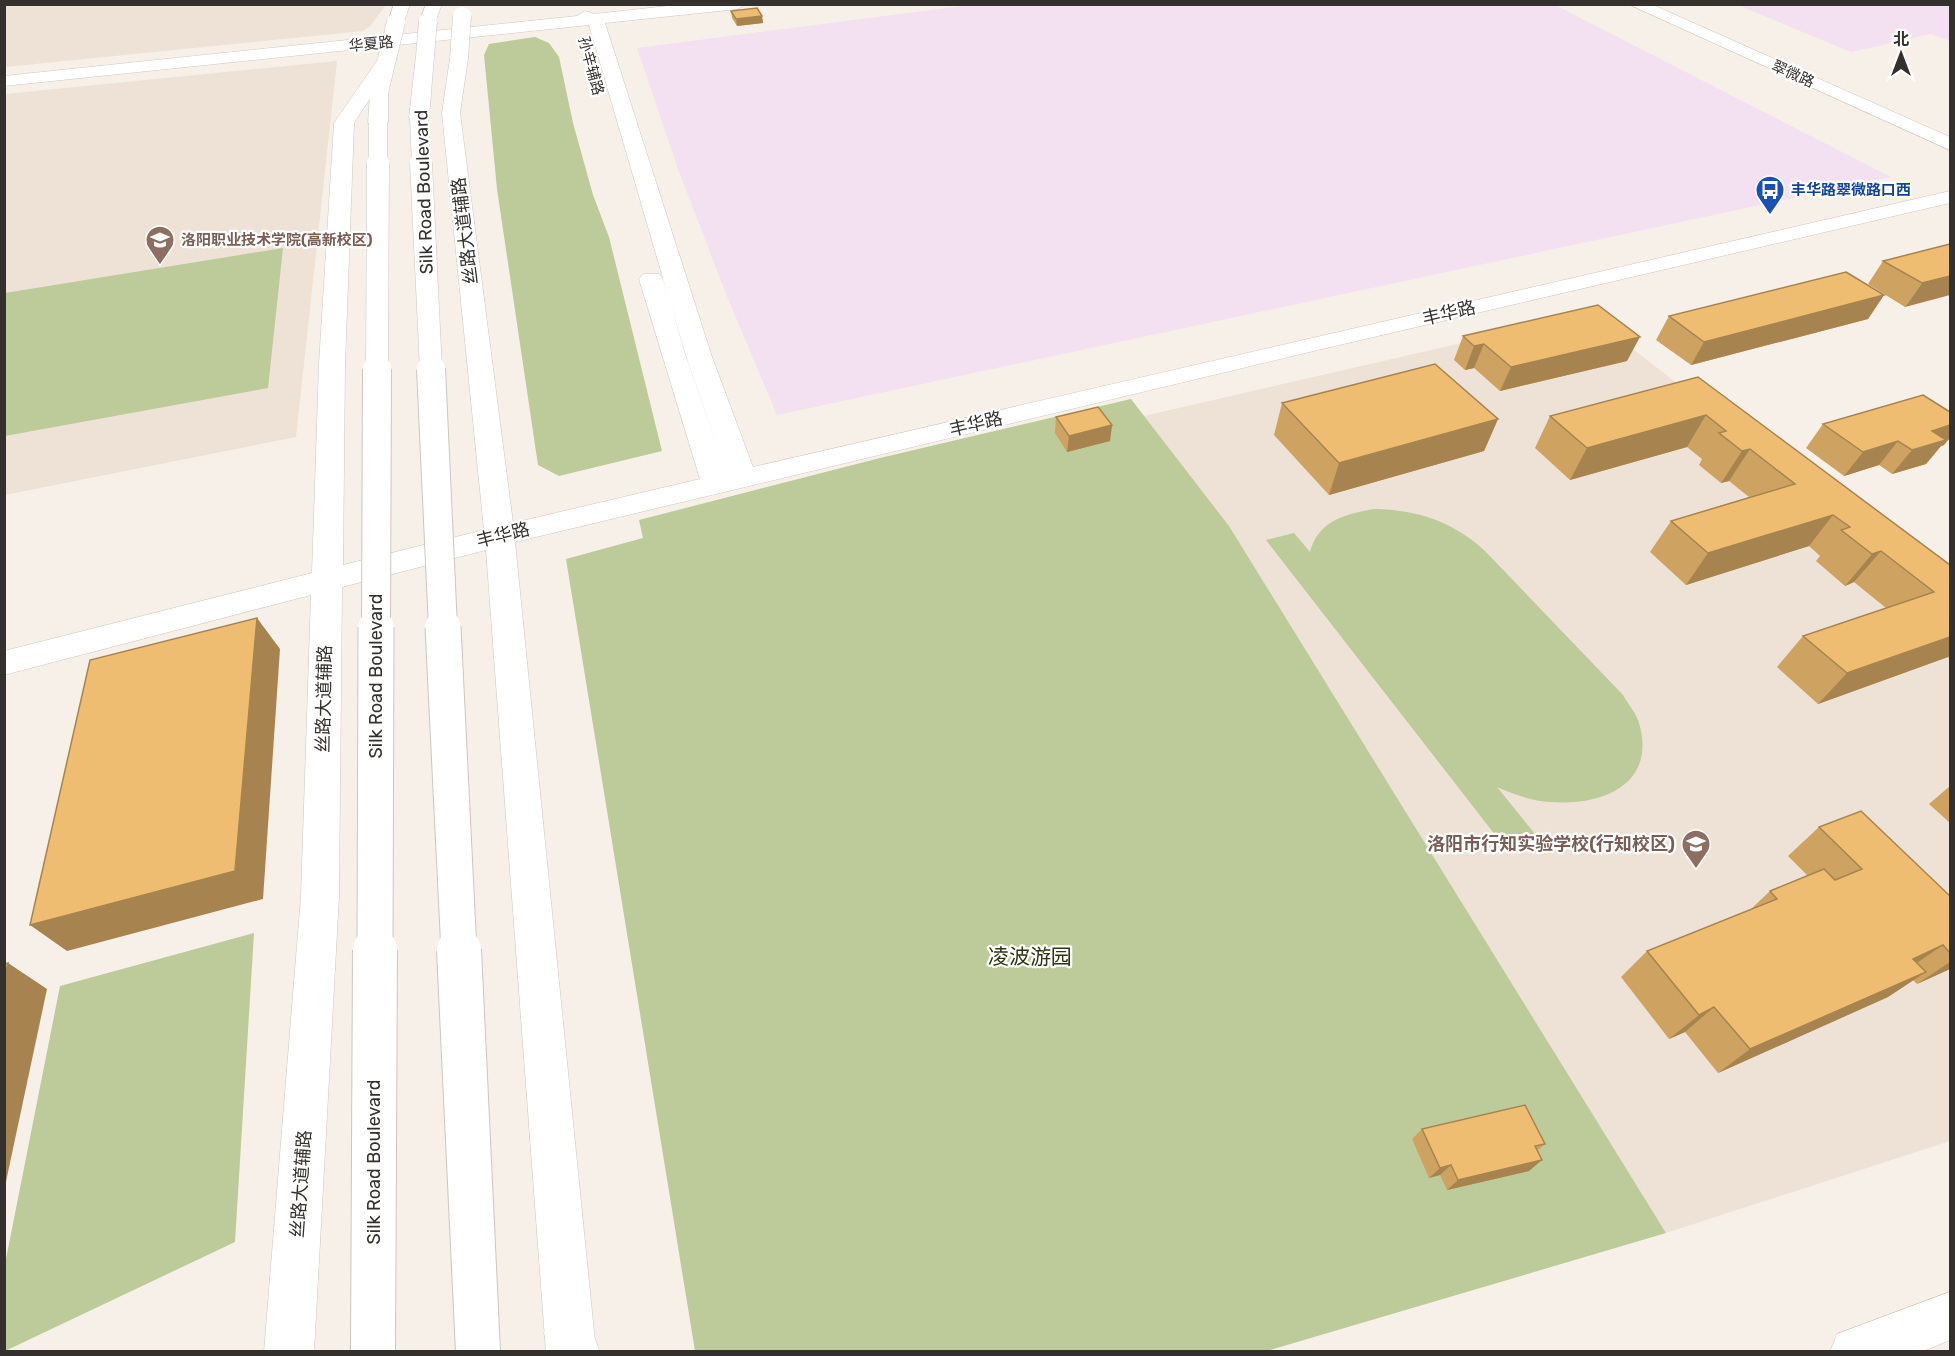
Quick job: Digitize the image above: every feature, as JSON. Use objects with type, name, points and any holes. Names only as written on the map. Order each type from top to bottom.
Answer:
[{"type":"main road","name":"Silk Road Boulevard","points":[[373,1352],[378,123],[379,94],[402,4]]},
{"type":"main road","name":"华夏路","points":[[4,74],[587,20],[681,4]]},
{"type":"main road","name":"华夏路","points":[[4,81],[738,4]]},
{"type":"main road","name":"翠微路","points":[[1636,4],[1950,144]]},
{"type":"main road","name":"翠微路","points":[[1663,4],[1950,131]]},
{"type":"main road","name":"丝路大道辅路","points":[[435,116],[459,58],[461,10]]},
{"type":"main road","name":"Silk Road Boulevard","points":[[431,13],[425,56],[435,116],[478,1352]]},
{"type":"main road","name":"孙辛辅路","points":[[587,20],[633,214]]},
{"type":"main road","name":"孙辛辅路","points":[[587,20],[699,357],[727,476]]},
{"type":"main road","name":"丝路大道辅路","points":[[425,56],[440,80],[435,116],[499,529],[572,1345]]},
{"type":"main road","name":"丝路大道辅路","points":[[290,1352],[320,896],[332,364],[344,123],[387,59]]},
{"type":"main road","name":"丰华路","points":[[4,663],[327,573],[499,529],[1950,188]]},
{"type":"main road","name":"丰华路","points":[[727,476],[1950,197]]},
{"type":"main road","points":[[646,259],[675,362],[727,476]]},
{"type":"main road","name":"丰华路","points":[[4,648],[327,573]]},
{"type":"main road","points":[[1855,1352],[1950,1316]]},
{"type":"shaded area","points":[[5,4],[386,5],[370,26],[363,31],[5,67]]},
{"type":"shaded area","points":[[978,4],[1555,5],[1891,177],[777,415],[726,294],[678,169],[637,48]]},
{"type":"shaded area","points":[[1738,5],[1950,5],[1950,41],[1931,34],[1851,52]]},
{"type":"shaded area","name":"洛阳职业技术学院(高新校区)","points":[[337,61],[296,437],[5,495],[5,94]]},
{"type":"shaded area","name":"洛阳市行知实验学校(行知校区)","points":[[1588,314],[1950,596],[1950,1141],[1666,1233],[1229,526],[1144,416]]},
{"type":"green space","points":[[535,37],[549,43],[559,57],[573,123],[593,195],[609,237],[662,451],[559,476],[538,465],[497,189],[484,55],[489,44]]},
{"type":"green space","points":[[283,248],[268,388],[5,436],[5,293]]},
{"type":"green space","name":"凌波游园","points":[[1131,399],[1229,526],[1666,1233],[1267,1351],[695,1351],[566,559],[643,538],[639,520],[880,458]]},
{"type":"green space","points":[[1374,509],[1405,512],[1434,519],[1473,541],[1623,695],[1638,719],[1642,744],[1640,762],[1632,776],[1621,787],[1606,795],[1588,800],[1550,802],[1516,795],[1497,787],[1535,834],[1503,845],[1266,540],[1294,533],[1310,552],[1314,541],[1326,526],[1353,513]]},
{"type":"green space","points":[[254,933],[235,1242],[5,1351],[5,1264],[60,986]]},
{"type":"building","points":[[757,8],[762,16],[736,19],[731,11]]},
{"type":"building","points":[[1950,244],[1950,276],[1922,283],[1883,261]]},
{"type":"building","points":[[1846,272],[1884,295],[1704,342],[1669,316]]},
{"type":"building","points":[[1598,305],[1640,337],[1511,367],[1484,344],[1474,346],[1463,336]]},
{"type":"building","points":[[1435,364],[1498,419],[1339,463],[1282,403]]},
{"type":"building","points":[[1698,377],[1950,565],[1950,637],[1847,673],[1803,636],[1934,592],[1881,551],[1872,554],[1841,530],[1850,527],[1833,515],[1708,553],[1671,521],[1795,484],[1750,449],[1742,451],[1719,433],[1726,431],[1706,415],[1587,448],[1550,416]]},
{"type":"building","points":[[1923,395],[1950,412],[1950,425],[1932,431],[1946,440],[1912,450],[1898,441],[1863,452],[1823,424]]},
{"type":"building","points":[[1098,407],[1112,425],[1069,436],[1056,417]]},
{"type":"building","points":[[257,618],[235,871],[30,925],[90,660]]},
{"type":"building","points":[[1861,811],[1950,896],[1950,953],[1943,945],[1913,959],[1926,972],[1750,1049],[1714,1007],[1699,1015],[1647,951],[1777,899],[1770,891],[1824,869],[1835,880],[1862,869],[1819,827]]},
{"type":"building","points":[[8,963],[4,980],[4,964]]},
{"type":"building","points":[[1525,1105],[1545,1144],[1535,1146],[1542,1160],[1458,1180],[1451,1165],[1440,1168],[1422,1129]]},
{"type":"place","name":"丰华路翠微路口西","points":[[1770,216]]},
{"type":"place","name":"洛阳职业技术学院(高新校区)","points":[[160,266]]},
{"type":"place","name":"洛阳市行知实验学校(行知校区)","points":[[1696,870]]}]
